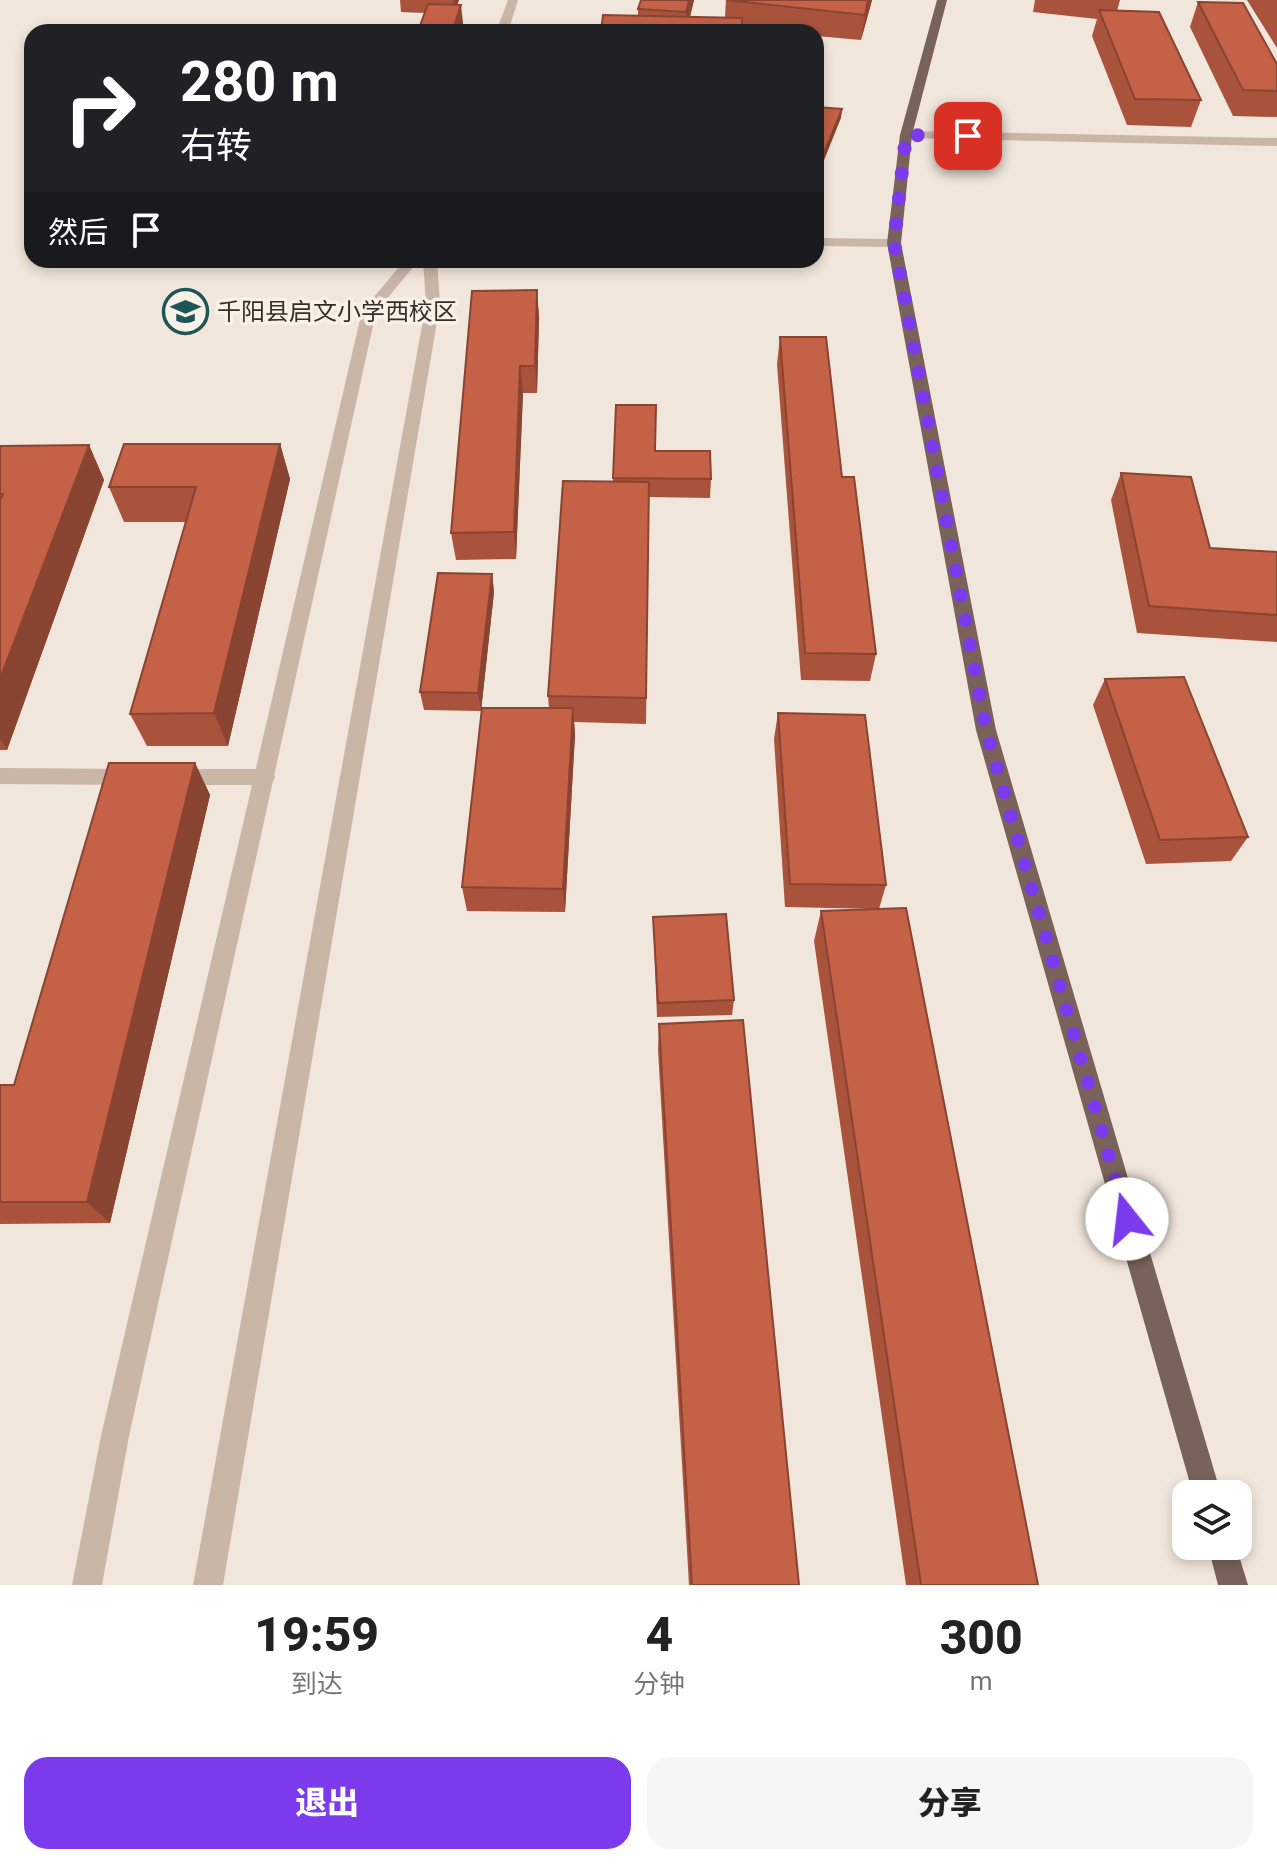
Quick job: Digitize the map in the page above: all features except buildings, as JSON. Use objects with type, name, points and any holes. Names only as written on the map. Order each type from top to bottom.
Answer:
[{"type":"main road","points":[[942,0],[906,135],[894,243],[986,730],[1203,1480]]},
{"type":"main road","points":[[1226,1560],[1233,1585]]},
{"type":"street","points":[[505,24],[513,0]]},
{"type":"street","points":[[906,135],[1277,142]]},
{"type":"street","points":[[824,242],[894,243]]},
{"type":"street","points":[[87,1585],[115,1436],[369,311],[405,268]]},
{"type":"street","points":[[208,1585],[433,304],[431,268]]},
{"type":"street","points":[[0,776],[265,777]]},
{"type":"place","name":"千阳县启文小学西校区","points":[[186,312]]},
{"type":"route","points":[[968,136],[906,135],[894,243],[986,730],[1127,1219]]}]
